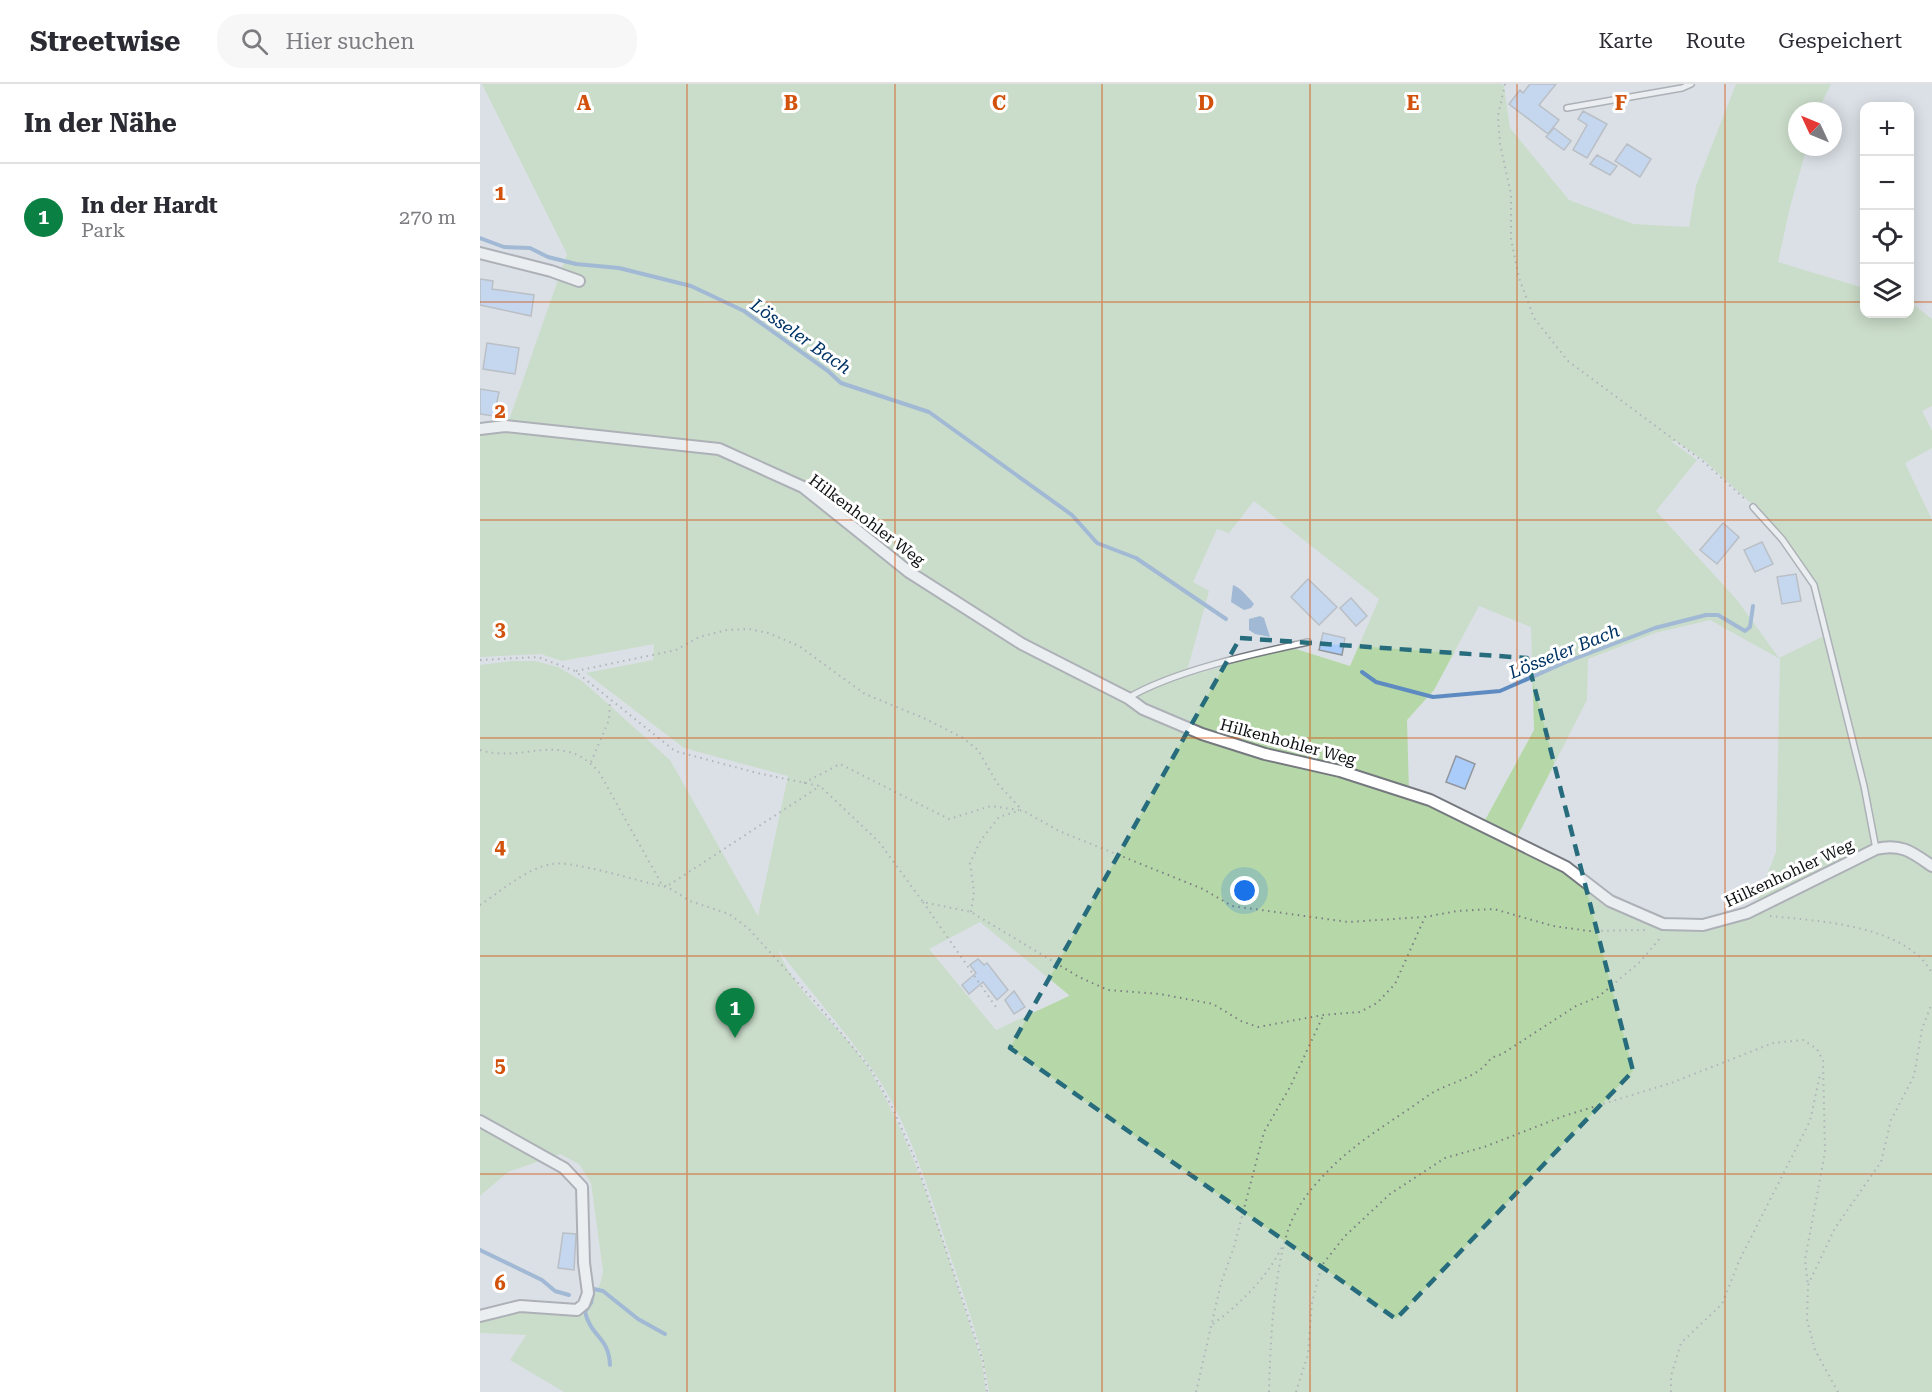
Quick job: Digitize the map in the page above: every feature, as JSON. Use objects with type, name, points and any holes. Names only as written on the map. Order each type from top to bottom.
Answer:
[{"type":"street","points":[[480,253],[551,271],[579,281]]},
{"type":"street","name":"Hilkenhohler Weg","points":[[480,429],[506,426],[719,449],[803,487],[928,584],[1022,644],[1128,698],[1143,709],[1202,734],[1265,754],[1340,771],[1430,800],[1566,867],[1610,901],[1663,924],[1703,926],[1747,913],[1876,849],[1891,845],[1910,851],[1932,866]]},
{"type":"street","points":[[480,1121],[564,1168],[582,1187],[585,1226],[584,1263],[588,1293],[584,1304],[577,1310],[520,1306],[480,1316]]},
{"type":"lane","points":[[1567,108],[1672,90],[1691,84]]},
{"type":"lane","points":[[1753,507],[1788,546],[1814,585],[1864,786],[1876,849]]},
{"type":"lane","points":[[1128,698],[1149,686],[1267,650],[1308,642]]},
{"type":"path","points":[[1505,84],[1498,116],[1500,144],[1510,194],[1511,239],[1519,278],[1534,318],[1568,361],[1704,462],[1753,507]]},
{"type":"path","points":[[575,671],[676,650],[699,637],[727,630],[749,629],[768,633],[799,646],[865,694],[926,718],[963,738],[978,750],[997,783],[1022,810],[1059,831],[1203,889],[1232,906],[1348,922],[1425,917],[1457,911],[1494,909],[1552,926],[1589,931],[1637,931],[1663,924],[1661,939],[1640,962],[1598,997],[1576,1006],[1502,1054],[1491,1058],[1485,1067],[1439,1087],[1342,1158],[1312,1188],[1295,1213],[1273,1266],[1235,1307],[1213,1324]]},
{"type":"path","points":[[480,660],[538,657],[575,671],[675,751],[819,786],[879,842],[998,1010]]},
{"type":"path","points":[[591,762],[609,720],[610,699]]},
{"type":"path","points":[[480,750],[507,753],[560,748],[579,754],[591,762],[599,772],[652,868],[666,887]]},
{"type":"path","points":[[804,783],[840,765],[949,819],[991,806],[1022,810]]},
{"type":"path","points":[[666,887],[819,786]]},
{"type":"path","points":[[971,912],[974,892],[970,863],[973,855],[981,840],[999,817],[1022,810]]},
{"type":"path","points":[[480,905],[514,883],[552,864],[571,864],[666,887],[690,901],[729,914],[748,928],[818,1005],[870,1068],[892,1107],[916,1161],[983,1361],[987,1392]]},
{"type":"path","points":[[923,902],[971,912],[1079,976],[1108,990],[1160,994],[1213,1004],[1241,1021],[1258,1027],[1323,1015],[1360,1012],[1377,1003],[1389,993],[1425,917]]},
{"type":"path","points":[[1769,915],[1846,925],[1901,943],[1926,962],[1932,973]]},
{"type":"path","points":[[1808,1285],[1835,1228],[1881,1161],[1891,1120],[1914,1076],[1922,1029],[1932,1003]]},
{"type":"path","points":[[1196,1392],[1221,1282],[1234,1247],[1264,1132],[1290,1087],[1323,1015]]},
{"type":"path","points":[[1296,1392],[1308,1354],[1312,1302],[1322,1265],[1345,1236],[1390,1194],[1445,1158],[1484,1147],[1564,1116],[1671,1083],[1773,1043],[1803,1040],[1817,1049],[1822,1061],[1825,1152],[1805,1260],[1808,1285],[1807,1320],[1815,1350],[1838,1392]]},
{"type":"path","points":[[1671,1392],[1671,1376],[1681,1343],[1722,1304],[1739,1262],[1810,1121],[1822,1070]]},
{"type":"path","points":[[1269,1392],[1270,1357],[1283,1244]]},
{"type":"highlighted area","points":[[1240,638],[1527,658],[1633,1071],[1396,1319],[1010,1048]]},
{"type":"green space","points":[[482,84],[1501,84],[1504,86],[1510,128],[1569,200],[1633,224],[1689,227],[1696,186],[1736,84],[1831,84],[1822,102],[1788,102],[1788,156],[1804,156],[1778,262],[1860,287],[1860,318],[1914,318],[1914,305],[1932,319],[1932,406],[1922,411],[1932,431],[1932,448],[1905,463],[1932,520],[1932,1392],[989,1392],[983,1359],[968,1309],[918,1161],[897,1113],[871,1068],[778,949],[796,982],[848,1041],[871,1072],[906,1141],[934,1213],[982,1361],[986,1392],[564,1392],[510,1360],[526,1335],[480,1333],[480,1321],[512,1310],[586,1315],[603,1271],[591,1183],[579,1164],[560,1154],[508,1172],[480,1196],[480,665],[535,661],[558,667],[582,681],[606,702],[670,760],[758,916],[788,776],[684,748],[586,673],[653,660],[654,644],[562,661],[541,654],[480,657],[480,433],[507,431],[566,434],[718,452],[802,491],[907,573],[1021,647],[1143,711],[1202,736],[1264,756],[1341,774],[1429,804],[1513,841],[1565,870],[1607,903],[1660,926],[1702,927],[1752,913],[1776,852],[1780,659],[1710,620],[1655,633],[1588,659],[1587,700],[1516,839],[1484,822],[1534,730],[1531,627],[1479,606],[1434,690],[1407,720],[1409,791],[1339,768],[1206,734],[1155,712],[1133,698],[1148,688],[1268,653],[1296,649],[1350,666],[1379,599],[1254,501],[1229,533],[1217,529],[1193,582],[1209,591],[1187,671],[1147,684],[1129,696],[1023,641],[911,568],[805,483],[721,445],[509,420],[567,254]],"holes":[[[1674,440],[1705,461],[1754,506],[1783,538],[1815,584],[1871,808],[1867,810],[1837,690],[1826,635],[1779,658],[1737,600],[1656,511],[1697,460],[1672,442]],[[980,922],[1069,995],[996,1030],[929,949]]]},
{"type":"water","points":[[1233,585],[1254,604],[1251,608],[1244,610],[1231,602]]},
{"type":"water","points":[[1260,616],[1264,618],[1270,637],[1255,634],[1249,630],[1249,619]]},
{"type":"building","points":[[1530,84],[1556,84],[1539,105],[1559,120],[1548,134],[1509,104],[1520,90],[1523,93]]},
{"type":"building","points":[[1583,111],[1607,124],[1587,158],[1573,150],[1587,125],[1578,119]]},
{"type":"building","points":[[1554,128],[1571,141],[1564,150],[1546,137]]},
{"type":"building","points":[[1627,144],[1651,159],[1640,177],[1615,161]]},
{"type":"building","points":[[1597,155],[1617,166],[1610,175],[1590,164]]},
{"type":"building","points":[[480,279],[493,281],[492,289],[534,295],[531,316],[480,305]]},
{"type":"building","points":[[487,343],[519,348],[515,374],[483,369]]},
{"type":"building","points":[[480,389],[499,392],[494,416],[480,414]]},
{"type":"building","points":[[1723,523],[1739,537],[1717,564],[1700,550]]},
{"type":"building","points":[[1762,542],[1773,564],[1755,572],[1744,550]]},
{"type":"building","points":[[1796,574],[1801,601],[1782,604],[1777,577]]},
{"type":"building","points":[[1308,579],[1337,607],[1319,625],[1291,597]]},
{"type":"building","points":[[1351,598],[1367,616],[1356,626],[1340,608]]},
{"type":"building","points":[[1323,633],[1345,638],[1342,655],[1319,650]]},
{"type":"building","points":[[1456,756],[1475,764],[1465,789],[1446,782]]},
{"type":"building","points":[[978,959],[984,965],[987,963],[1008,990],[997,1000],[983,982],[969,994],[962,985],[976,973],[970,965]]},
{"type":"building","points":[[1014,991],[1025,1007],[1014,1014],[1005,1000]]},
{"type":"building","points":[[563,1233],[576,1234],[574,1270],[558,1268]]},
{"type":"waterway","name":"Lösseler Bach","points":[[480,238],[504,247],[530,248],[548,257],[576,264],[619,268],[691,286],[744,311],[828,371],[841,383],[929,412],[1072,515],[1097,543],[1136,558],[1226,619]]},
{"type":"waterway","name":"Lösseler Bach","points":[[1362,672],[1376,682],[1433,697],[1500,691],[1566,662],[1655,628],[1706,615],[1718,615],[1745,631],[1750,627],[1753,606]]},
{"type":"waterway","points":[[480,1250],[542,1280],[555,1291],[569,1295]]},
{"type":"waterway","points":[[610,1365],[607,1348],[591,1327],[585,1312],[591,1303],[594,1289],[603,1291],[638,1319],[665,1334]]},
{"type":"place","name":"In der Hardt","points":[[735,1038]]}]
